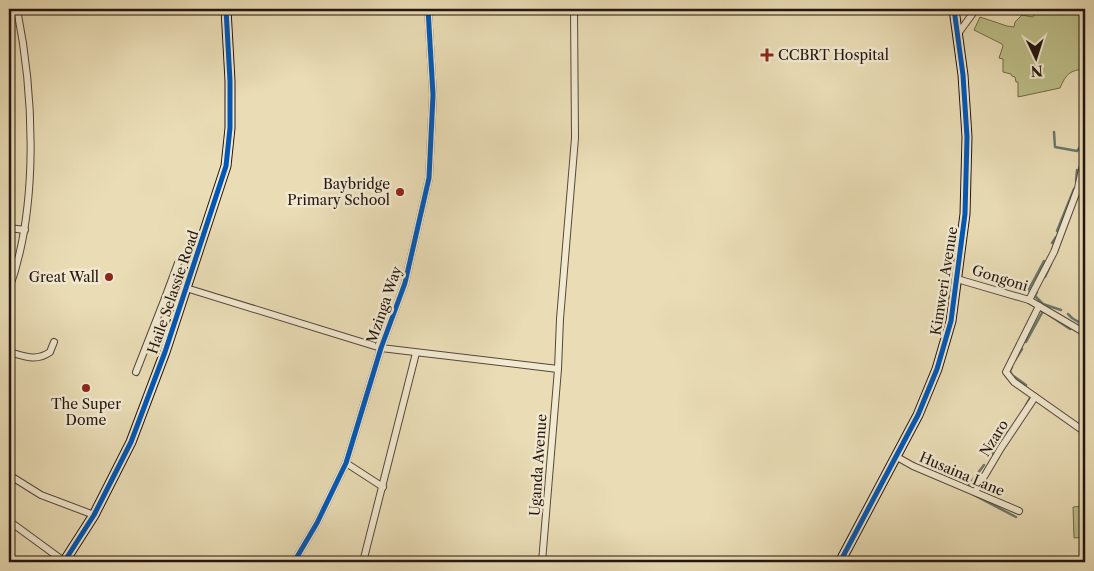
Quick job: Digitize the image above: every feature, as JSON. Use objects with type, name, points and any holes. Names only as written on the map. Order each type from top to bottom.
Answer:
[{"type":"street","points":[[9,289],[16,271],[25,230],[29,172],[30,103],[22,34],[17,9]]},
{"type":"street","name":"Haile Selassie Road","points":[[65,562],[94,515],[131,442],[165,352],[226,166],[230,128],[230,82],[226,9]]},
{"type":"street","name":"Mzinga Way","points":[[294,562],[317,523],[346,463],[381,348],[405,283],[429,178],[433,95],[428,9]]},
{"type":"street","name":"Uganda Avenue","points":[[542,562],[575,138],[574,9]]},
{"type":"street","name":"Kimweri Avenue","points":[[840,562],[925,399],[937,369],[951,321],[965,214],[967,137],[963,75],[954,9]]},
{"type":"street","points":[[957,35],[976,9]]},
{"type":"street","points":[[1029,300],[1054,252],[1078,188],[1085,156]]},
{"type":"street","points":[[9,228],[25,230]]},
{"type":"street","points":[[136,372],[178,263]]},
{"type":"street","name":"Gongoni","points":[[957,279],[1029,300],[1039,306],[1006,372],[1014,382],[1085,432]]},
{"type":"street","points":[[186,288],[381,348],[558,369]]},
{"type":"street","points":[[1039,306],[1085,333]]},
{"type":"street","points":[[9,352],[32,358],[39,357],[50,352],[54,342]]},
{"type":"street","points":[[363,562],[416,353]]},
{"type":"street","name":"Nzaro","points":[[975,492],[1001,448],[1035,397]]},
{"type":"street","name":"Husaina Lane","points":[[896,457],[1019,512]]},
{"type":"street","points":[[346,463],[383,487]]},
{"type":"street","points":[[9,475],[42,495],[94,515]]},
{"type":"street","points":[[9,521],[65,562]]},
{"type":"green space","points":[[1036,9],[1085,9],[1085,69],[1076,70],[1069,74],[1064,79],[1060,88],[1018,97],[1018,82],[1016,82],[1015,77],[1003,72],[1003,59],[999,58],[1002,44],[974,30],[980,17],[1014,27],[1015,22],[1022,15],[1033,17]]},
{"type":"green space","points":[[1085,506],[1085,537],[1074,538],[1073,507]]},
{"type":"waterway","points":[[1054,132],[1055,147],[1077,151],[1085,141]]},
{"type":"waterway","points":[[1076,181],[1077,170]]},
{"type":"waterway","points":[[1057,231],[1074,189]]},
{"type":"waterway","points":[[1052,243],[1056,237]]},
{"type":"waterway","points":[[1028,291],[1044,261]]},
{"type":"waterway","points":[[1045,277],[1051,264]]},
{"type":"waterway","points":[[1037,292],[1035,296],[1043,304],[1061,310]]},
{"type":"waterway","points":[[1026,342],[1044,312]]},
{"type":"waterway","points":[[1068,314],[1085,326]]},
{"type":"waterway","points":[[1049,315],[1070,329]]},
{"type":"waterway","points":[[1015,360],[1022,349]]},
{"type":"waterway","points":[[1012,367],[1010,371],[1012,375],[1026,385]]},
{"type":"waterway","points":[[1026,405],[1030,398]]},
{"type":"waterway","points":[[1002,439],[1009,431]]},
{"type":"waterway","points":[[989,458],[998,446]]},
{"type":"waterway","points":[[969,485],[984,465]]},
{"type":"waterway","points":[[972,494],[1016,517]]},
{"type":"cycle path","points":[[64,562],[94,515],[131,442],[165,352],[226,166],[230,128],[230,81],[226,9]]},
{"type":"cycle path","points":[[294,562],[317,523],[346,463],[381,348],[405,283],[429,178],[433,95],[428,9]]},
{"type":"cycle path","points":[[840,562],[918,415],[937,369],[951,321],[965,214],[967,137],[963,75],[954,9]]},
{"type":"place","name":"CCBRT Hospital","points":[[767,55]]},
{"type":"place","name":"Baybridge Primary School","points":[[400,192]]},
{"type":"place","name":"Great Wall","points":[[109,277]]},
{"type":"place","name":"The Super Dome","points":[[86,388]]}]
